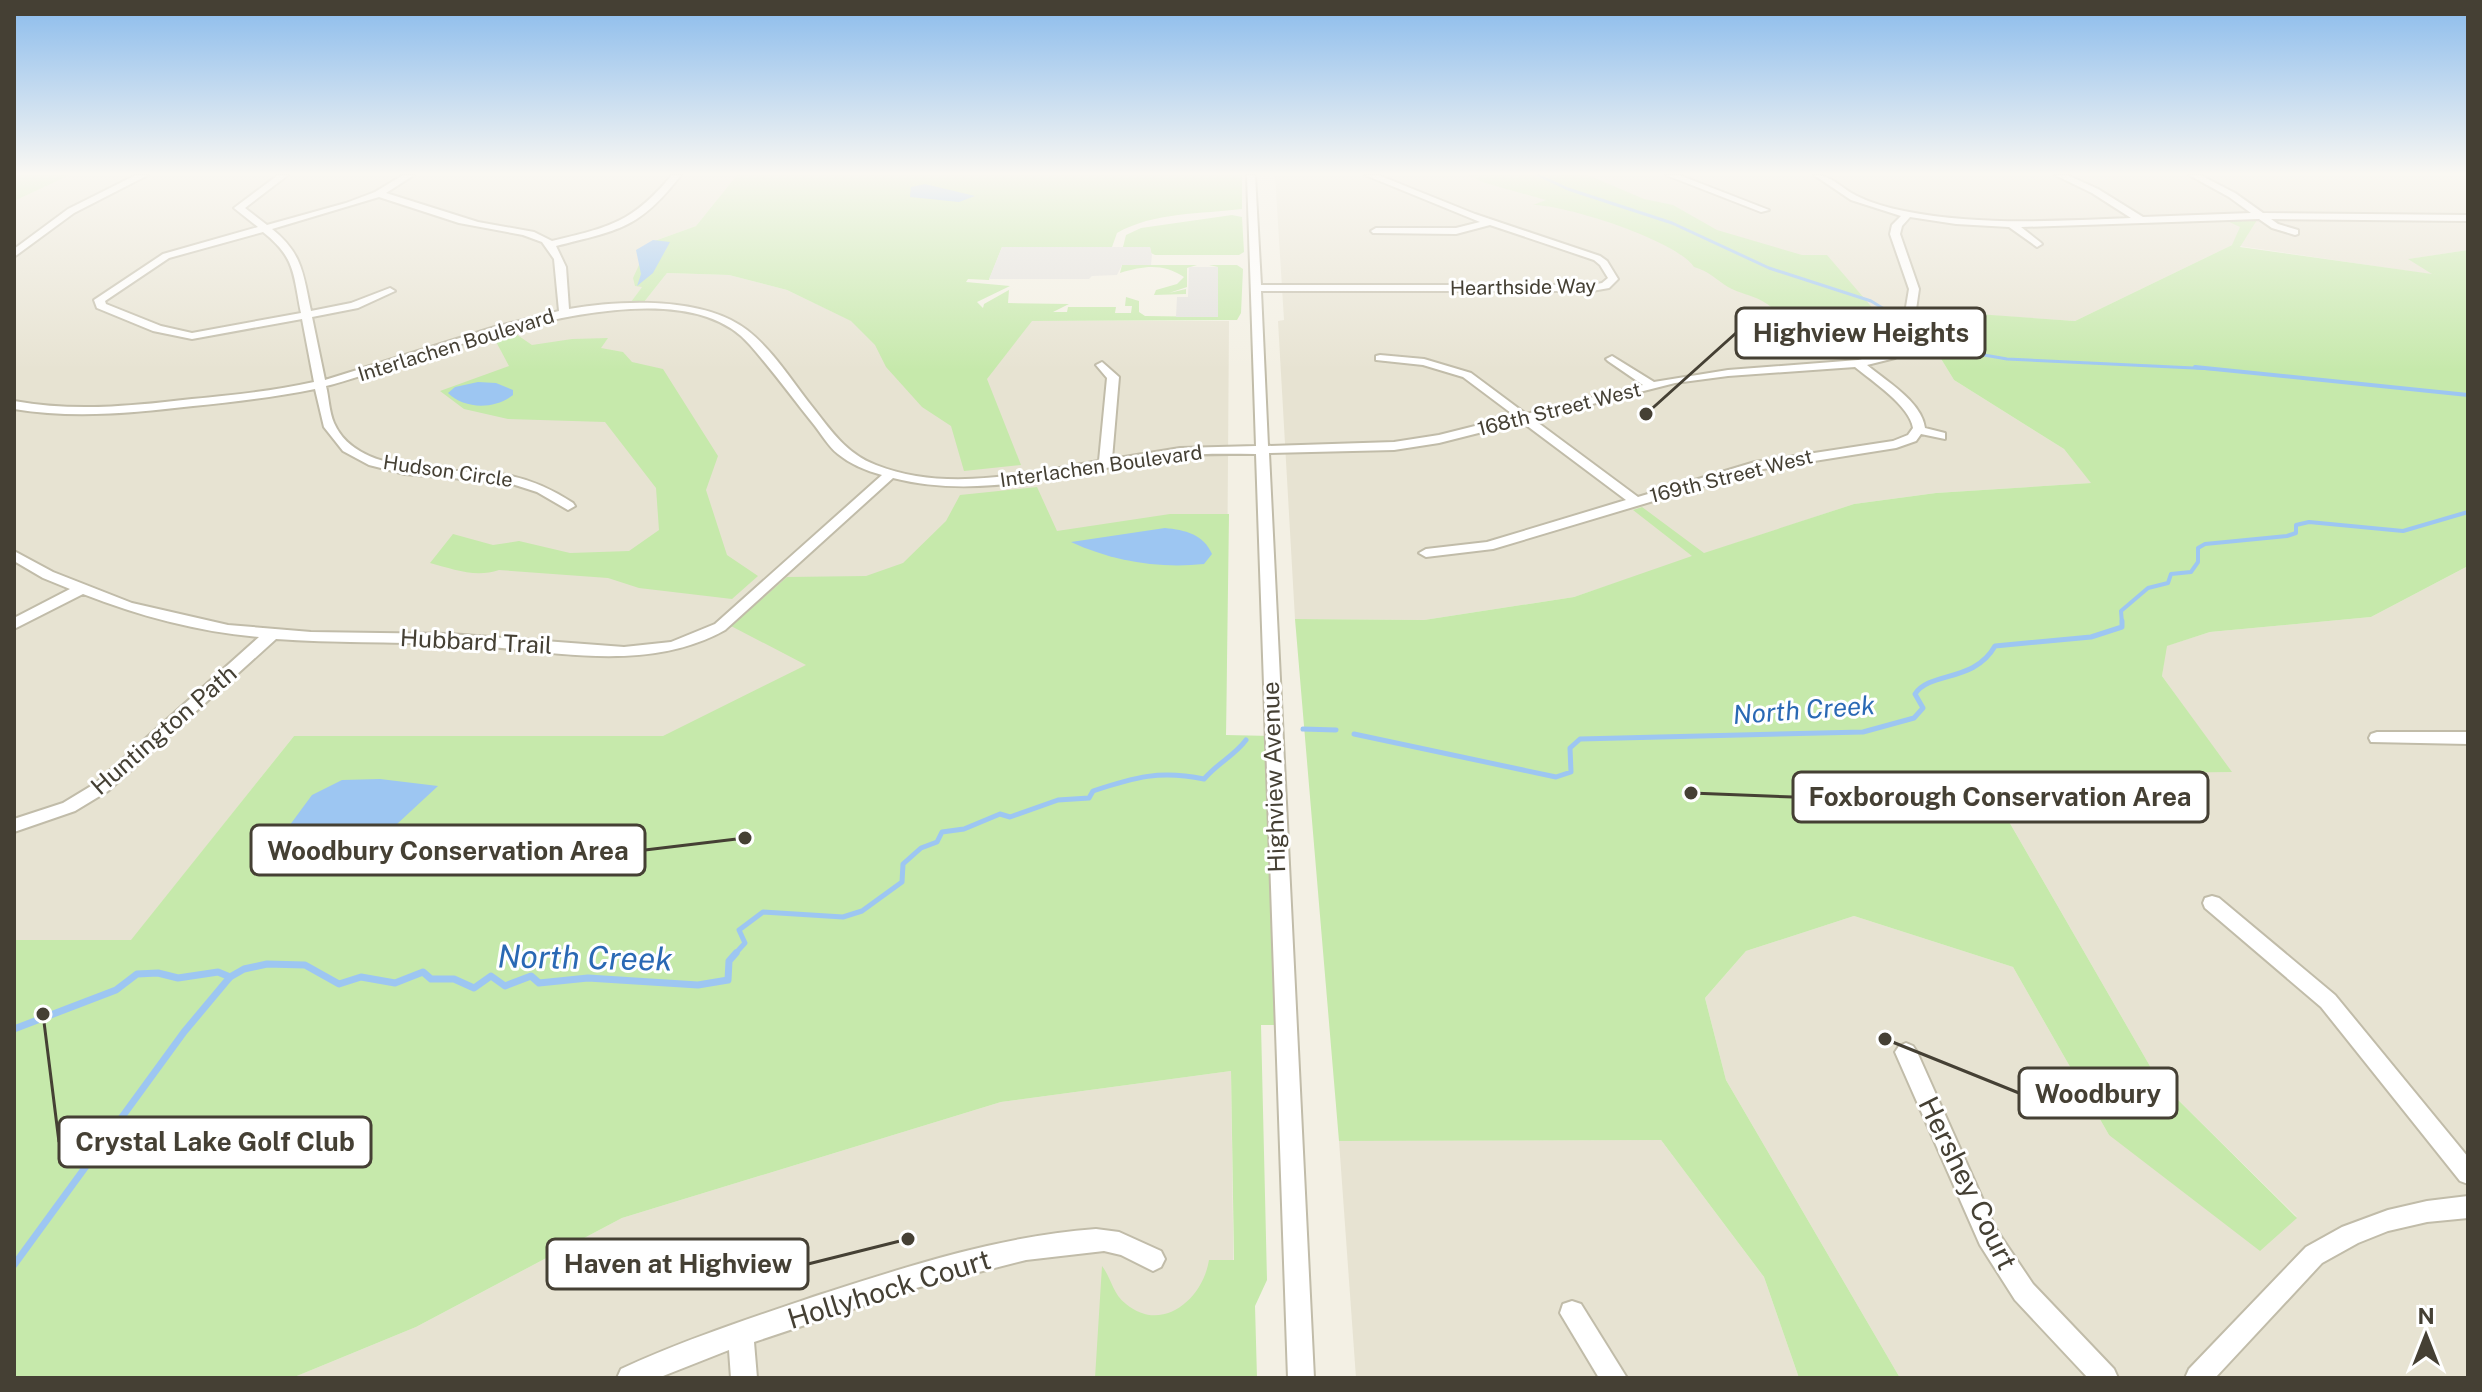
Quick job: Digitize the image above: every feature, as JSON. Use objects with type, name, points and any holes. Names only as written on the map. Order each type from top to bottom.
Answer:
[{"type":"street","points":[[14,254],[33,240]]},
{"type":"street","points":[[220,240],[166,256],[105,294],[99,300],[101,306],[173,334],[192,336],[354,306],[390,291]]},
{"type":"street","name":"Hudson Circle","points":[[278,240],[292,253],[328,424],[335,438],[351,452],[386,466],[519,480],[542,486],[568,506]]},
{"type":"street","points":[[541,240],[551,244],[567,240]]},
{"type":"street","name":"Highview Avenue","points":[[1253,240],[1301,1378]]},
{"type":"street","name":"Hearthside Way","points":[[1255,288],[1592,288],[1605,286],[1612,281],[1606,265],[1597,258],[1544,240]]},
{"type":"street","name":"168th Street West","points":[[1261,448],[1404,445],[1653,386],[1728,373],[1858,363],[1891,356],[1905,344],[1914,289],[1897,240]]},
{"type":"street","points":[[2032,240],[2037,244]]},
{"type":"street","points":[[551,244],[558,256],[564,312]]},
{"type":"street","name":"Interlachen Boulevard","points":[[14,405],[46,410],[110,411],[257,395],[321,384],[385,367],[507,325],[564,312],[655,307],[708,315],[734,325],[752,340],[841,451],[854,460],[890,474],[929,482],[975,483],[1180,452],[1261,448]]},
{"type":"street","points":[[1380,358],[1424,362],[1457,371],[1635,501]]},
{"type":"street","points":[[1612,359],[1653,386]]},
{"type":"street","points":[[1858,363],[1909,407],[1918,420],[1918,430],[1941,436]]},
{"type":"street","points":[[1102,365],[1113,377],[1105,462]]},
{"type":"street","name":"169th Street West","points":[[1426,553],[1488,546],[1780,460],[1896,444],[1912,438],[1918,430]]},
{"type":"street","name":"Hubbard Trail","points":[[14,555],[81,589],[189,622],[272,634],[412,637],[624,652],[667,649],[696,640],[720,627],[890,474]]},
{"type":"street","points":[[14,624],[81,589]]},
{"type":"street","name":"Huntington Path","points":[[14,826],[51,822],[102,787],[272,634]]},
{"type":"street","points":[[2377,738],[2468,738]]},
{"type":"street","points":[[2212,903],[2328,1001],[2468,1174]]},
{"type":"street","name":"Hershey Court","points":[[1906,1052],[1988,1237],[2024,1292],[2105,1378]]},
{"type":"street","points":[[2198,1378],[2314,1255],[2334,1241],[2383,1220],[2468,1207]]},
{"type":"street","name":"Hollyhock Court","points":[[630,1378],[670,1358],[900,1280],[1034,1248],[1098,1240],[1122,1244],[1153,1259]]},
{"type":"street","points":[[1572,1313],[1614,1378]]},
{"type":"street","points":[[741,1334],[744,1378]]},
{"type":"shaded area","points":[[14,240],[657,240],[649,243],[643,286],[632,301],[644,302],[667,273],[729,275],[787,290],[852,321],[1229,321],[1226,736],[294,736],[131,941],[14,940]]},
{"type":"shaded area","points":[[1279,240],[2468,240],[2468,250],[2409,259],[2435,275],[2232,245],[2075,321],[1920,311],[1935,349],[1954,380],[2064,449],[2092,483],[1936,493],[1854,504],[1574,597],[1424,620],[1295,619],[1278,321],[1284,320]]},
{"type":"shaded area","points":[[1002,247],[1150,247],[1152,255],[1151,265],[1122,265],[1117,275],[1092,276],[1089,279],[989,279]]},
{"type":"shaded area","points":[[1189,267],[1218,267],[1218,317],[1176,317],[1177,297],[1188,297]]},
{"type":"shaded area","points":[[2468,566],[2468,1378],[1900,1378],[1726,1080],[1705,998],[1746,951],[1854,916],[2013,967],[2109,1135],[2297,1217],[2158,1080],[2004,813],[2144,772],[2231,772],[2162,676],[2166,646],[2210,632],[2371,617]]},
{"type":"shaded area","points":[[1231,1071],[1235,1378],[292,1378],[416,1327],[622,1218],[1001,1102]]},
{"type":"shaded area","points":[[1661,1140],[1764,1277],[1799,1378],[1356,1378],[1339,1141]]},
{"type":"green space","points":[[657,240],[1115,240],[1112,247],[1002,247],[989,280],[968,279],[966,282],[1010,286],[977,302],[983,308],[984,304],[1016,286],[1009,290],[1008,303],[1069,304],[1053,312],[1067,312],[1068,307],[1116,307],[1115,313],[1131,313],[1132,306],[1125,306],[1126,297],[1139,301],[1139,312],[1145,316],[1217,317],[1218,267],[1209,265],[1237,265],[1243,269],[1241,313],[1237,320],[1032,321],[987,379],[1021,465],[964,471],[951,426],[922,407],[886,367],[875,345],[851,321],[787,290],[729,275],[667,273],[644,302],[631,302],[642,287],[635,286],[633,278],[649,243]]},
{"type":"green space","points":[[1125,240],[1243,240],[1244,252],[1239,255],[1155,255],[1150,247],[1123,247]]},
{"type":"green space","points":[[1653,240],[1751,240],[1802,255],[1827,255],[1882,319],[1770,320],[1775,310],[1768,305],[1728,287]]},
{"type":"green space","points":[[2234,240],[2244,240],[2240,247],[2432,274],[2408,259],[2468,250],[2468,566],[2371,617],[2210,632],[2167,646],[2162,676],[2232,772],[2142,773],[2004,813],[2158,1080],[2297,1218],[2260,1251],[2109,1135],[2013,967],[1854,916],[1746,951],[1705,998],[1726,1080],[1900,1378],[1799,1378],[1764,1277],[1661,1140],[1339,1141],[1295,619],[1424,620],[1574,597],[1692,556],[1633,510],[1642,507],[1704,553],[1854,504],[1936,493],[2091,483],[2064,449],[1954,380],[1935,349],[1915,345],[1920,310],[2075,321],[2232,245]]},
{"type":"green space","points":[[1122,265],[1197,265],[1187,268],[1187,287],[1169,293],[1186,289],[1186,294],[1154,295],[1156,290],[1177,284],[1184,277],[1154,267],[1120,273]]},
{"type":"green space","points":[[510,330],[532,345],[608,338],[601,348],[623,352],[632,362],[663,369],[718,456],[706,490],[727,555],[758,576],[732,599],[639,588],[608,578],[499,570],[473,573],[430,563],[453,534],[493,545],[519,541],[570,553],[629,551],[659,530],[656,488],[605,422],[508,419],[464,409],[440,391],[509,366],[493,336]]},
{"type":"green space","points":[[1037,487],[1057,531],[1170,514],[1229,514],[1226,735],[1273,736],[1285,1025],[1261,1025],[1267,1280],[1255,1306],[1257,1378],[1095,1378],[1102,1266],[1121,1300],[1140,1312],[1153,1315],[1166,1314],[1190,1299],[1199,1288],[1209,1260],[1234,1260],[1231,1071],[1001,1102],[622,1218],[416,1327],[292,1378],[14,1378],[14,940],[131,940],[294,736],[663,736],[806,665],[731,626],[787,577],[866,576],[903,563],[946,521],[960,495]]},
{"type":"water","points":[[653,240],[670,242],[653,273],[637,286],[641,274],[636,250]]},
{"type":"water","points":[[478,382],[496,383],[513,390],[513,395],[497,403],[479,406],[462,402],[448,393],[455,387]]},
{"type":"water","points":[[1165,528],[1193,534],[1204,542],[1212,554],[1204,564],[1153,564],[1103,554],[1071,542]]},
{"type":"water","points":[[380,779],[438,786],[397,824],[339,849],[303,870],[276,874],[274,852],[312,795],[342,780]]},
{"type":"waterway","points":[[1709,240],[1769,268],[1871,301],[1907,323]]},
{"type":"waterway","points":[[1916,329],[1967,352],[2007,359],[2214,369]]},
{"type":"waterway","points":[[2195,367],[2214,369]]},
{"type":"waterway","points":[[2214,369],[2468,395]]},
{"type":"waterway","name":"North Creek","points":[[2122,623],[2121,611],[2148,588],[2168,583],[2171,574],[2191,572],[2198,562],[2198,548],[2205,544],[2287,536],[2296,533],[2296,525],[2309,522],[2403,531],[2468,512]]},
{"type":"waterway","name":"North Creek","points":[[1354,734],[1556,777],[1571,772],[1570,748],[1580,739],[1863,732],[1914,718],[1923,708],[1915,694],[1922,687],[1976,666],[1995,646],[2091,637],[2122,627],[2122,623]]},
{"type":"waterway","name":"North Creek","points":[[1303,729],[1336,730]]},
{"type":"waterway","name":"North Creek","points":[[734,955],[745,943],[739,930],[763,912],[843,917],[862,911],[902,882],[903,864],[921,848],[937,842],[942,832],[964,829],[1000,814],[1010,817],[1058,800],[1089,798],[1093,791],[1135,779],[1161,775],[1204,779],[1246,740]]},
{"type":"waterway","name":"North Creek","points":[[230,977],[244,969],[267,964],[305,965],[339,984],[361,977],[395,983],[423,972],[431,979],[454,979],[474,988],[491,976],[505,986],[531,976],[539,983],[588,978],[698,985],[728,980],[729,961],[736,953]]},
{"type":"waterway","points":[[14,1029],[116,990],[137,974],[158,973],[178,978],[218,972],[230,977]]},
{"type":"waterway","name":"North Creek","points":[[14,1265],[184,1032],[230,977]]},
{"type":"place","name":"Highview Heights","points":[[1646,414]]},
{"type":"place","name":"Foxborough Conservation Area","points":[[1691,793]]},
{"type":"place","name":"Woodbury Conservation Area","points":[[745,838]]},
{"type":"place","name":"Crystal Lake Golf Club","points":[[43,1014]]},
{"type":"place","name":"Woodbury","points":[[1885,1039]]},
{"type":"place","name":"Haven at Highview","points":[[908,1239]]}]
